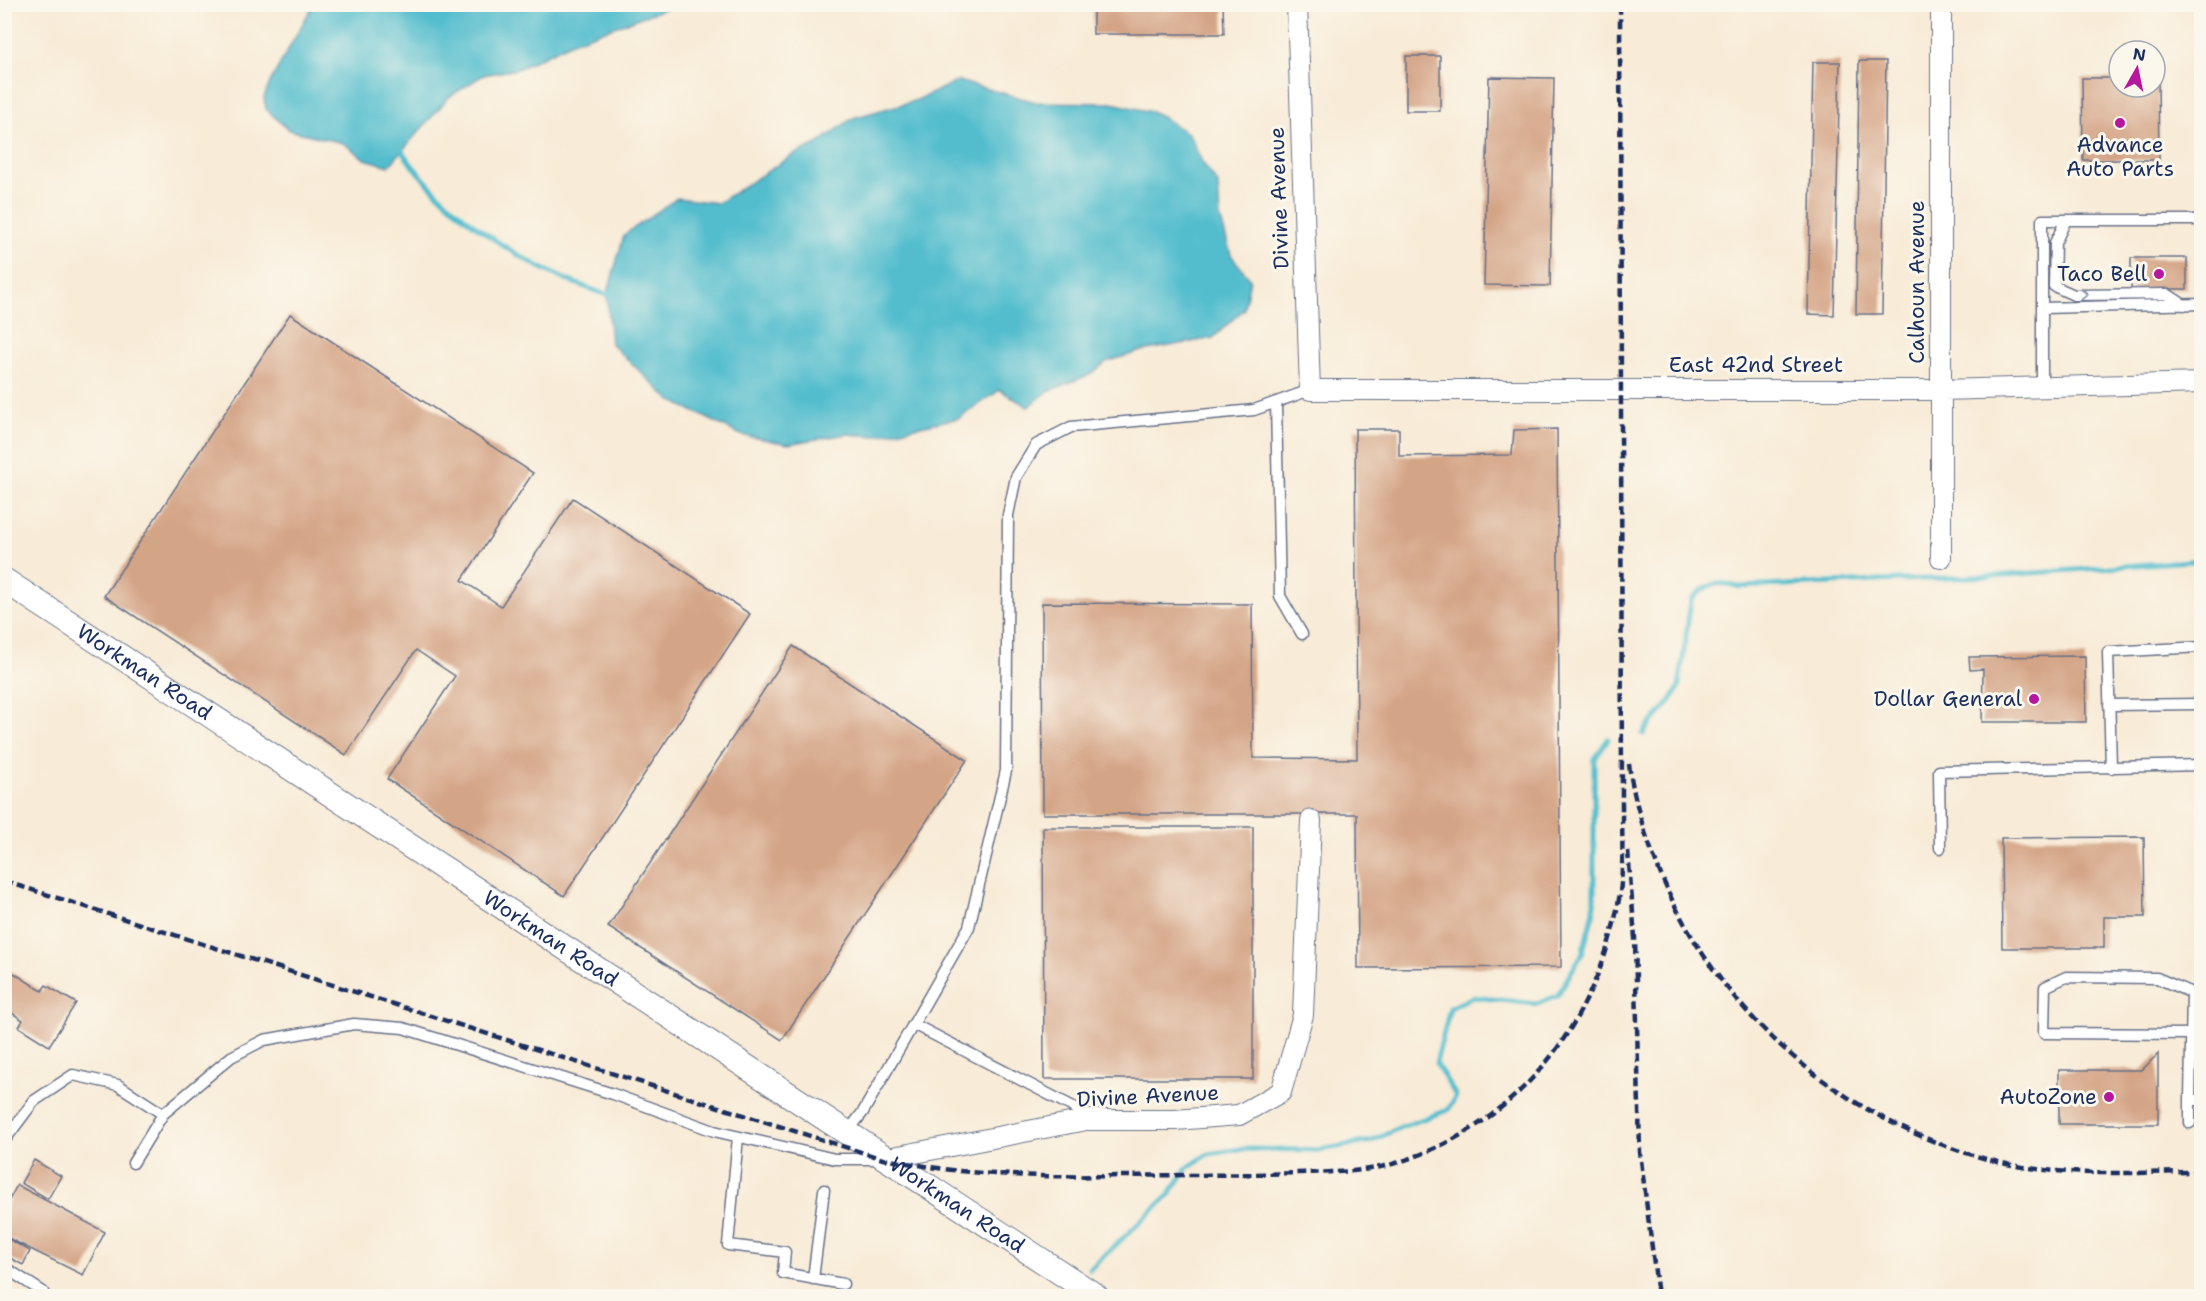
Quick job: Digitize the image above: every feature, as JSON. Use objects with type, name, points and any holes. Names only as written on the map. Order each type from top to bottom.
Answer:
[{"type":"street","name":"Divine Avenue","points":[[1297,4],[1310,390]]},
{"type":"street","name":"Calhoun Avenue","points":[[1941,4],[1941,558]]},
{"type":"street","name":"East 42nd Street","points":[[1310,390],[1942,390],[2202,383]]},
{"type":"street","name":"Workman Road","points":[[4,580],[846,1135],[1096,1296]]},
{"type":"street","name":"Divine Avenue","points":[[883,1159],[1086,1120],[1175,1120],[1239,1115],[1281,1092],[1303,1015],[1311,820]]},
{"type":"lane","points":[[2042,387],[2042,220],[2202,220]]},
{"type":"lane","points":[[2066,220],[2055,243],[2054,286],[2074,295],[2168,294],[2184,305]]},
{"type":"lane","points":[[2043,309],[2202,304]]},
{"type":"lane","points":[[846,1135],[863,1112],[969,927],[1005,771],[1008,515],[1016,477],[1036,445],[1071,427],[1254,410],[1310,390]]},
{"type":"lane","points":[[1276,402],[1280,596],[1302,634]]},
{"type":"lane","points":[[2111,768],[2108,652],[2202,647]]},
{"type":"lane","points":[[2109,705],[2202,704]]},
{"type":"lane","points":[[1940,848],[1939,771],[2202,765]]},
{"type":"lane","points":[[2190,1123],[2196,1033],[2192,993],[2157,978],[2066,977],[2045,987],[2044,1033],[2196,1033]]},
{"type":"lane","points":[[133,1163],[163,1114],[231,1057],[264,1040],[354,1024],[403,1028],[613,1094],[714,1131],[835,1159],[883,1159]]},
{"type":"lane","points":[[913,1024],[1077,1109],[1086,1120]]},
{"type":"lane","points":[[4,1141],[34,1101],[73,1075],[118,1085],[163,1114]]},
{"type":"lane","points":[[2190,1100],[2202,1100]]},
{"type":"lane","points":[[738,1137],[728,1245],[785,1252],[783,1273],[843,1284]]},
{"type":"lane","points":[[813,1279],[824,1190]]},
{"type":"lane","points":[[4,1267],[43,1292],[41,1296]]},
{"type":"water","points":[[313,5],[675,5],[572,42],[518,69],[483,75],[449,97],[389,166],[365,159],[343,143],[289,130],[266,109],[264,98],[270,82]]},
{"type":"water","points":[[958,81],[1036,102],[1112,103],[1156,113],[1189,134],[1202,162],[1218,184],[1220,216],[1231,255],[1250,279],[1244,309],[1213,338],[1142,351],[1106,362],[1091,374],[1049,391],[1028,407],[1000,390],[959,418],[873,436],[847,434],[788,444],[741,435],[670,400],[611,344],[607,295],[624,235],[677,198],[718,203],[793,155],[817,144],[853,118],[917,100]]},
{"type":"building","points":[[1093,4],[1223,4],[1224,34],[1093,34]]},
{"type":"building","points":[[1406,56],[1440,56],[1440,111],[1406,111]]},
{"type":"building","points":[[1859,61],[1886,61],[1882,314],[1856,314]]},
{"type":"building","points":[[1813,62],[1840,62],[1834,315],[1808,314]]},
{"type":"building","points":[[1489,77],[1554,78],[1550,286],[1484,285]]},
{"type":"building","name":"Advance Auto Parts","points":[[2082,78],[2107,78],[2107,99],[2158,99],[2159,160],[2083,160]]},
{"type":"building","name":"Taco Bell","points":[[2131,258],[2187,258],[2187,289],[2131,289]]},
{"type":"building","points":[[290,314],[533,473],[462,580],[501,606],[573,498],[750,614],[564,896],[387,779],[455,676],[416,650],[346,755],[104,596]]},
{"type":"building","points":[[1355,429],[1399,429],[1399,456],[1512,455],[1514,430],[1557,429],[1561,967],[1358,968],[1357,814],[1043,814],[1042,603],[1252,604],[1253,758],[1357,759]]},
{"type":"building","points":[[793,646],[967,760],[782,1040],[608,927]]},
{"type":"building","name":"Dollar General","points":[[2085,656],[2086,722],[1982,722],[1983,669],[1970,670],[1969,657]]},
{"type":"building","points":[[1043,827],[1253,827],[1253,1079],[1044,1079]]},
{"type":"building","points":[[2144,837],[2145,917],[2104,917],[2104,948],[2002,948],[2001,838]]},
{"type":"building","points":[[6,968],[42,991],[46,985],[76,1003],[49,1046],[19,1027],[23,1020],[4,1008]]},
{"type":"building","name":"AutoZone","points":[[2158,1054],[2158,1124],[2059,1124],[2059,1070],[2142,1070]]},
{"type":"building","points":[[34,1160],[61,1176],[48,1199],[21,1183]]},
{"type":"building","points":[[17,1185],[105,1232],[83,1275],[4,1236],[4,1210]]},
{"type":"building","points":[[8,1239],[30,1251],[23,1265],[4,1255],[4,1245]]},
{"type":"waterway","points":[[402,147],[403,153],[439,195],[509,250],[560,277],[612,295]]},
{"type":"waterway","points":[[1643,734],[1672,699],[1679,686],[1691,600],[1701,590],[1712,585],[1725,584],[1739,587],[1994,576],[2202,560]]},
{"type":"waterway","points":[[1090,1269],[1170,1194],[1187,1168],[1208,1154],[1240,1149],[1320,1150],[1372,1141],[1401,1127],[1448,1110],[1456,1096],[1436,1063],[1450,1008],[1473,997],[1537,1004],[1557,996],[1582,954],[1594,911],[1594,760],[1608,739]]},
{"type":"railway","points":[[4,881],[883,1159],[960,1171],[1016,1175],[1241,1174],[1367,1169],[1389,1165],[1434,1149],[1475,1126],[1511,1099],[1543,1066],[1570,1029],[1592,989],[1608,945],[1619,899],[1622,876],[1620,4]]},
{"type":"railway","points":[[1629,764],[1639,812],[1655,860],[1680,915],[1711,965],[1747,1012],[1789,1053],[1836,1089],[1886,1120],[1941,1144],[1998,1162],[2074,1172],[2202,1172]]},
{"type":"railway","points":[[1628,851],[1635,938],[1640,1152],[1658,1296]]},
{"type":"place","name":"Advance Auto Parts","points":[[2120,123]]},
{"type":"place","name":"Taco Bell","points":[[2159,274]]},
{"type":"place","name":"Dollar General","points":[[2034,699]]},
{"type":"place","name":"AutoZone","points":[[2109,1097]]}]
